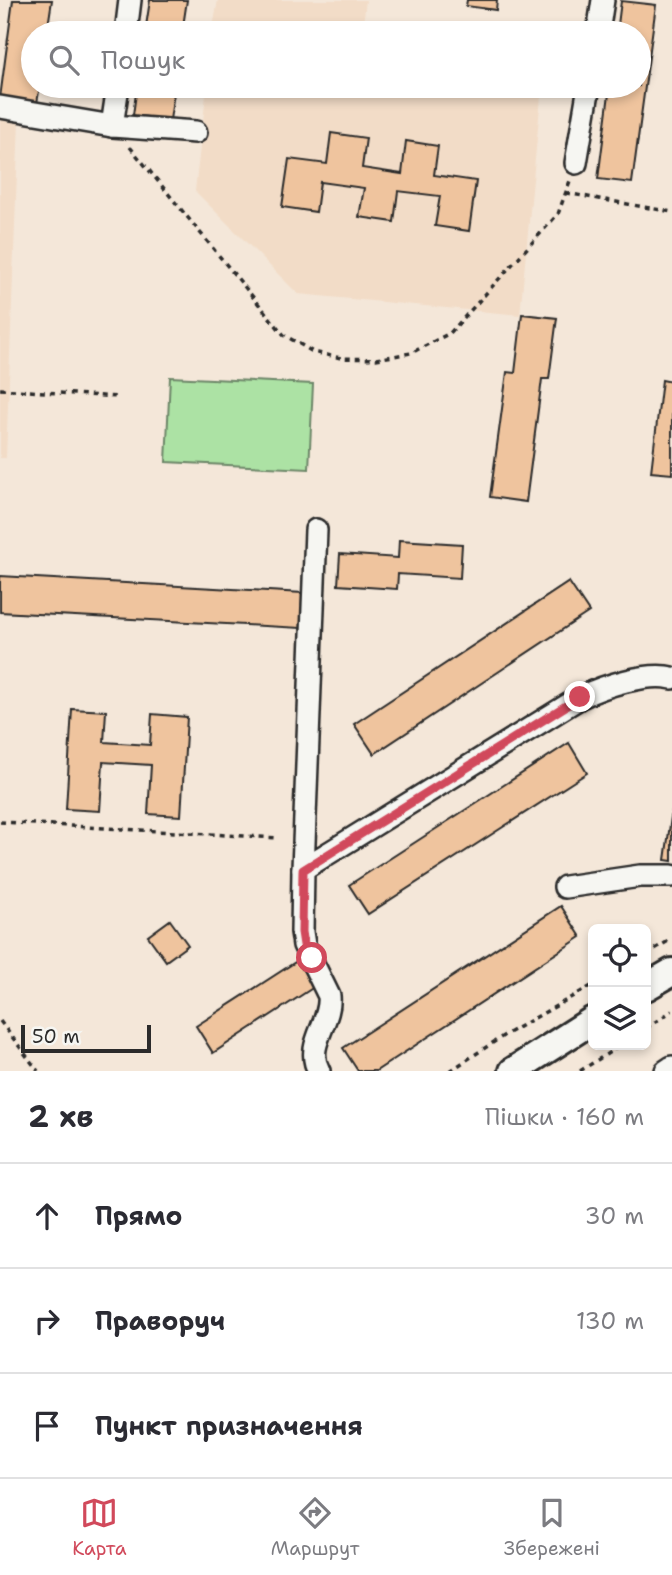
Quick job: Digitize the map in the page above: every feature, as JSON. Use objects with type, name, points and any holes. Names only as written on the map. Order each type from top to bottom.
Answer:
[{"type":"main road","points":[[651,984],[672,972]]},
{"type":"main road","points":[[513,1071],[588,1023]]},
{"type":"lane","points":[[127,21],[130,0]]},
{"type":"lane","points":[[600,21],[603,0]]},
{"type":"lane","points":[[112,126],[116,98]]},
{"type":"lane","points":[[576,163],[587,98]]},
{"type":"lane","points":[[0,107],[112,126],[196,132]]},
{"type":"lane","points":[[316,530],[302,932],[304,945],[329,996],[330,1004],[314,1046],[319,1071]]},
{"type":"lane","points":[[303,870],[595,689],[651,676],[672,678]]},
{"type":"lane","points":[[565,887],[640,876],[672,876]]},
{"type":"lane","points":[[666,1071],[672,1068]]},
{"type":"path","points":[[112,126],[284,335],[313,352],[341,358],[376,359],[411,353],[450,333],[558,214],[576,163]]},
{"type":"path","points":[[566,193],[672,212]]},
{"type":"path","points":[[0,389],[117,397]]},
{"type":"path","points":[[0,822],[279,838]]},
{"type":"path","points":[[651,951],[672,939]]},
{"type":"path","points":[[450,1071],[503,1036],[589,987]]},
{"type":"path","points":[[651,1025],[672,1011]]},
{"type":"path","points":[[0,1021],[38,1071]]},
{"type":"path","points":[[580,1071],[613,1050]]},
{"type":"shaded area","points":[[218,0],[366,0],[363,21],[214,21]]},
{"type":"shaded area","points":[[206,98],[541,98],[520,315],[298,294],[195,191]]},
{"type":"shaded area","points":[[0,117],[19,120],[6,458],[0,458]]},
{"type":"green space","points":[[170,377],[313,384],[309,469],[166,462]]},
{"type":"building","points":[[13,0],[52,0],[49,21],[21,21],[21,98],[38,98],[37,103],[0,98]]},
{"type":"building","points":[[150,0],[187,0],[184,21],[147,21]]},
{"type":"building","points":[[467,0],[497,0],[496,10],[466,6]]},
{"type":"building","points":[[621,1],[656,5],[651,42],[651,21],[618,21]]},
{"type":"building","points":[[135,98],[173,98],[170,120],[133,115]]},
{"type":"building","points":[[608,98],[643,98],[632,183],[598,179]]},
{"type":"building","points":[[331,133],[366,138],[362,168],[402,174],[406,141],[438,146],[434,175],[476,181],[469,231],[435,226],[440,196],[398,191],[394,222],[359,217],[364,188],[320,182],[316,212],[282,207],[289,159],[327,164]]},
{"type":"building","points":[[522,314],[557,318],[549,379],[542,379],[526,502],[490,497],[507,372],[515,373]]},
{"type":"building","points":[[662,380],[672,382],[672,474],[651,472]]},
{"type":"building","points":[[399,540],[462,544],[460,578],[398,574],[397,589],[338,585],[340,554],[398,558]]},
{"type":"building","points":[[0,576],[303,593],[301,628],[0,612]]},
{"type":"building","points":[[569,582],[589,612],[374,754],[354,724]]},
{"type":"building","points":[[72,709],[106,711],[104,742],[150,745],[152,714],[187,717],[181,816],[148,814],[151,765],[103,762],[100,811],[66,809]]},
{"type":"building","points":[[569,743],[587,773],[368,914],[349,885]]},
{"type":"building","points":[[672,810],[672,861],[665,860]]},
{"type":"building","points":[[561,906],[581,937],[376,1071],[358,1071],[343,1048]]},
{"type":"building","points":[[170,920],[188,945],[166,961],[148,936]]},
{"type":"building","points":[[297,961],[314,987],[213,1053],[196,1026]]},
{"type":"route","points":[[312,958],[304,945],[302,932],[303,870],[580,697]]}]
